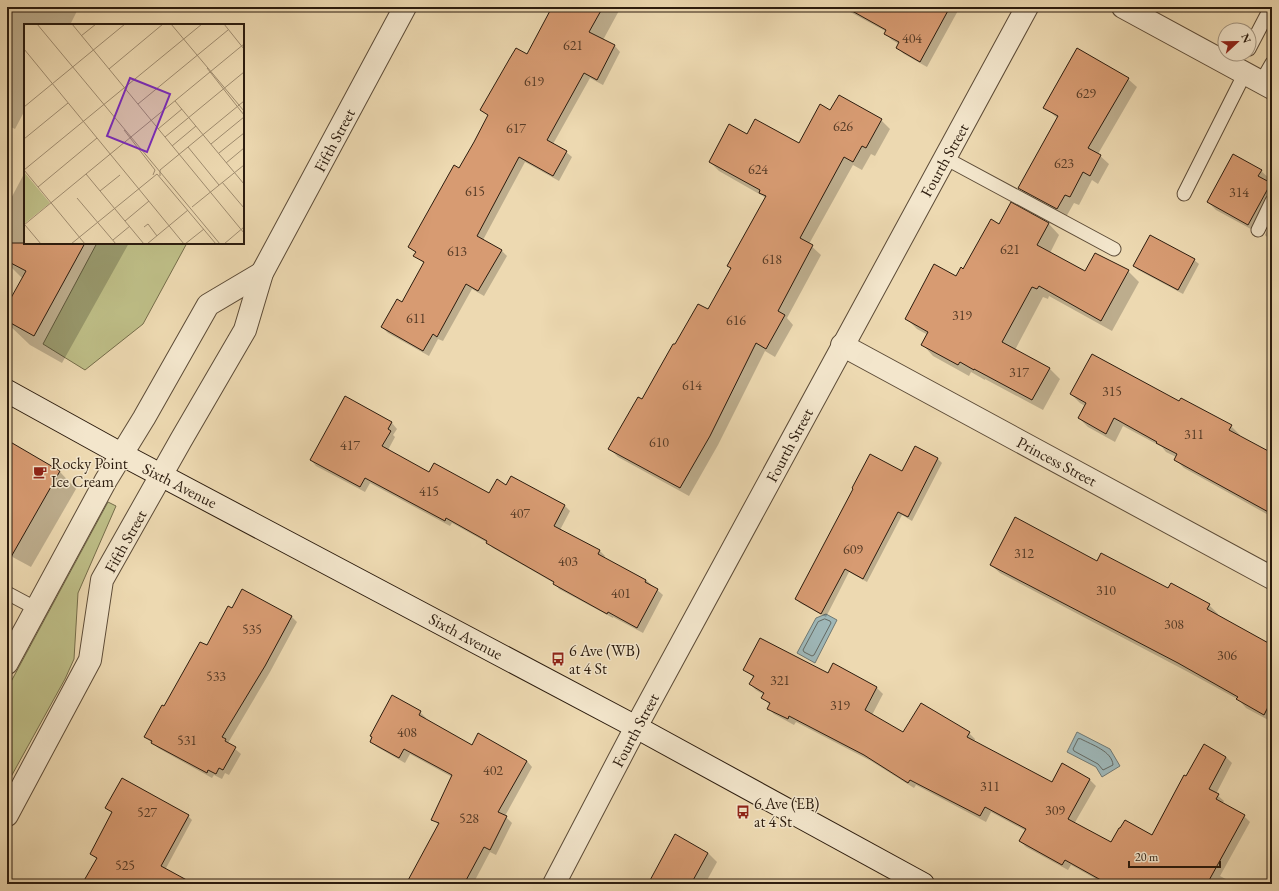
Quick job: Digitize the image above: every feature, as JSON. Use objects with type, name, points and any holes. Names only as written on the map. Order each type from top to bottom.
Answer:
[{"type":"street","name":"Fifth Street","points":[[7,816],[90,660],[102,580],[245,330],[262,273],[405,7]]},
{"type":"street","name":"Fourth Street","points":[[554,884],[636,727],[842,345],[1027,7]]},
{"type":"street","points":[[1124,7],[1253,73]]},
{"type":"street","points":[[7,663],[106,480],[144,418],[208,305],[262,273]]},
{"type":"street","name":"Princess Street","points":[[842,345],[1272,578]]},
{"type":"street","name":"Sixth Avenue","points":[[7,392],[636,727],[923,884]]},
{"type":"lane","points":[[1257,34],[1271,7]]},
{"type":"lane","points":[[1184,194],[1253,73],[1272,63]]},
{"type":"lane","points":[[945,158],[1114,249]]},
{"type":"lane","points":[[1258,230],[1272,201]]},
{"type":"lane","points":[[7,593],[37,610]]},
{"type":"green space","points":[[96,244],[186,244],[143,324],[85,370],[43,344]]},
{"type":"green space","points":[[108,502],[116,506],[78,593],[74,659],[65,679],[7,784],[7,689]]},
{"type":"water","points":[[826,614],[837,620],[815,663],[797,653],[816,618]]},
{"type":"water","points":[[1077,732],[1110,749],[1120,766],[1102,777],[1096,767],[1067,752]]},
{"type":"building","points":[[552,7],[603,7],[589,32],[615,45],[597,80],[584,73],[547,140],[567,151],[553,176],[519,157],[477,236],[502,250],[478,291],[466,284],[437,337],[433,334],[423,351],[381,327],[397,299],[402,302],[424,262],[413,256],[416,252],[408,247],[454,165],[459,168],[474,142],[488,115],[480,110],[516,48],[527,54]]},
{"type":"building","points":[[845,7],[950,7],[920,62],[896,48],[899,42],[884,34],[886,30]]},
{"type":"building","points":[[1077,48],[1129,78],[1088,148],[1101,155],[1090,176],[1083,172],[1070,197],[1065,195],[1057,209],[1018,188],[1058,116],[1043,108]]},
{"type":"building","points":[[839,95],[882,119],[866,148],[862,146],[853,162],[844,157],[800,238],[813,245],[778,311],[785,315],[766,349],[756,343],[710,436],[680,488],[608,449],[638,397],[642,399],[673,344],[675,344],[698,304],[708,309],[731,268],[727,266],[766,196],[759,193],[760,190],[709,162],[729,124],[747,134],[755,119],[799,143],[820,104],[830,110]]},
{"type":"building","points":[[1233,154],[1262,170],[1258,176],[1271,183],[1248,225],[1207,202]]},
{"type":"building","points":[[1011,202],[1049,223],[1037,245],[1085,271],[1095,253],[1129,270],[1101,321],[1039,286],[1037,289],[1032,287],[1002,342],[1050,368],[1032,400],[960,362],[958,365],[921,345],[928,332],[905,319],[934,264],[956,276],[961,267],[963,269],[991,219],[999,224]]},
{"type":"building","points":[[1150,235],[1195,259],[1178,290],[1133,266]]},
{"type":"building","points":[[7,243],[84,244],[34,336],[7,321],[7,305],[26,271],[7,261]]},
{"type":"building","points":[[1092,354],[1179,401],[1181,398],[1232,425],[1229,430],[1272,453],[1272,514],[1174,460],[1177,454],[1114,418],[1106,434],[1078,418],[1086,403],[1070,394]]},
{"type":"building","points":[[345,396],[392,422],[388,429],[391,431],[382,446],[429,472],[434,463],[489,493],[497,479],[506,485],[511,476],[565,505],[554,526],[600,550],[598,554],[646,580],[645,582],[658,589],[637,628],[608,612],[607,614],[553,584],[554,582],[446,518],[445,521],[365,478],[360,487],[310,460]]},
{"type":"building","points":[[7,440],[60,471],[7,564]]},
{"type":"building","points":[[915,446],[938,458],[908,517],[898,512],[863,579],[845,569],[821,614],[795,599],[870,454],[902,471]]},
{"type":"building","points":[[1015,517],[1097,561],[1101,553],[1168,588],[1171,583],[1210,604],[1207,609],[1272,645],[1272,699],[1264,715],[1236,699],[1238,697],[1178,663],[990,565]]},
{"type":"building","points":[[242,589],[292,616],[265,666],[222,737],[226,739],[225,741],[236,747],[223,770],[219,768],[216,774],[208,770],[207,773],[151,743],[152,741],[144,737],[162,705],[164,706],[200,642],[207,645],[228,606],[232,608]]},
{"type":"building","points":[[760,638],[828,673],[833,663],[877,687],[865,710],[903,732],[921,703],[970,732],[967,737],[1052,782],[1062,763],[1090,779],[1068,819],[1111,842],[1125,820],[1152,835],[1184,775],[1186,776],[1204,744],[1226,757],[1209,789],[1219,794],[1216,799],[1245,815],[1207,884],[1108,884],[1065,860],[1062,865],[1019,841],[1026,829],[985,807],[980,816],[910,780],[908,783],[864,755],[789,716],[788,719],[767,709],[770,703],[761,698],[764,693],[749,684],[754,676],[743,670]]},
{"type":"building","points":[[392,695],[421,711],[419,715],[472,745],[478,733],[527,761],[498,812],[507,816],[490,850],[484,847],[464,884],[406,884],[439,823],[431,820],[452,775],[404,749],[399,758],[370,742],[372,737],[370,736]]},
{"type":"building","points":[[122,778],[189,815],[161,866],[194,884],[82,884],[97,858],[90,854],[112,812],[105,808]]},
{"type":"building","points":[[675,834],[708,853],[691,884],[648,884]]},
{"type":"place","name":"Rocky Point Ice Cream","points":[[40,472]]},
{"type":"place","name":"6 Ave (WB) at 4 St","points":[[558,659]]},
{"type":"place","name":"6 Ave (EB) at 4 St","points":[[743,812]]}]
